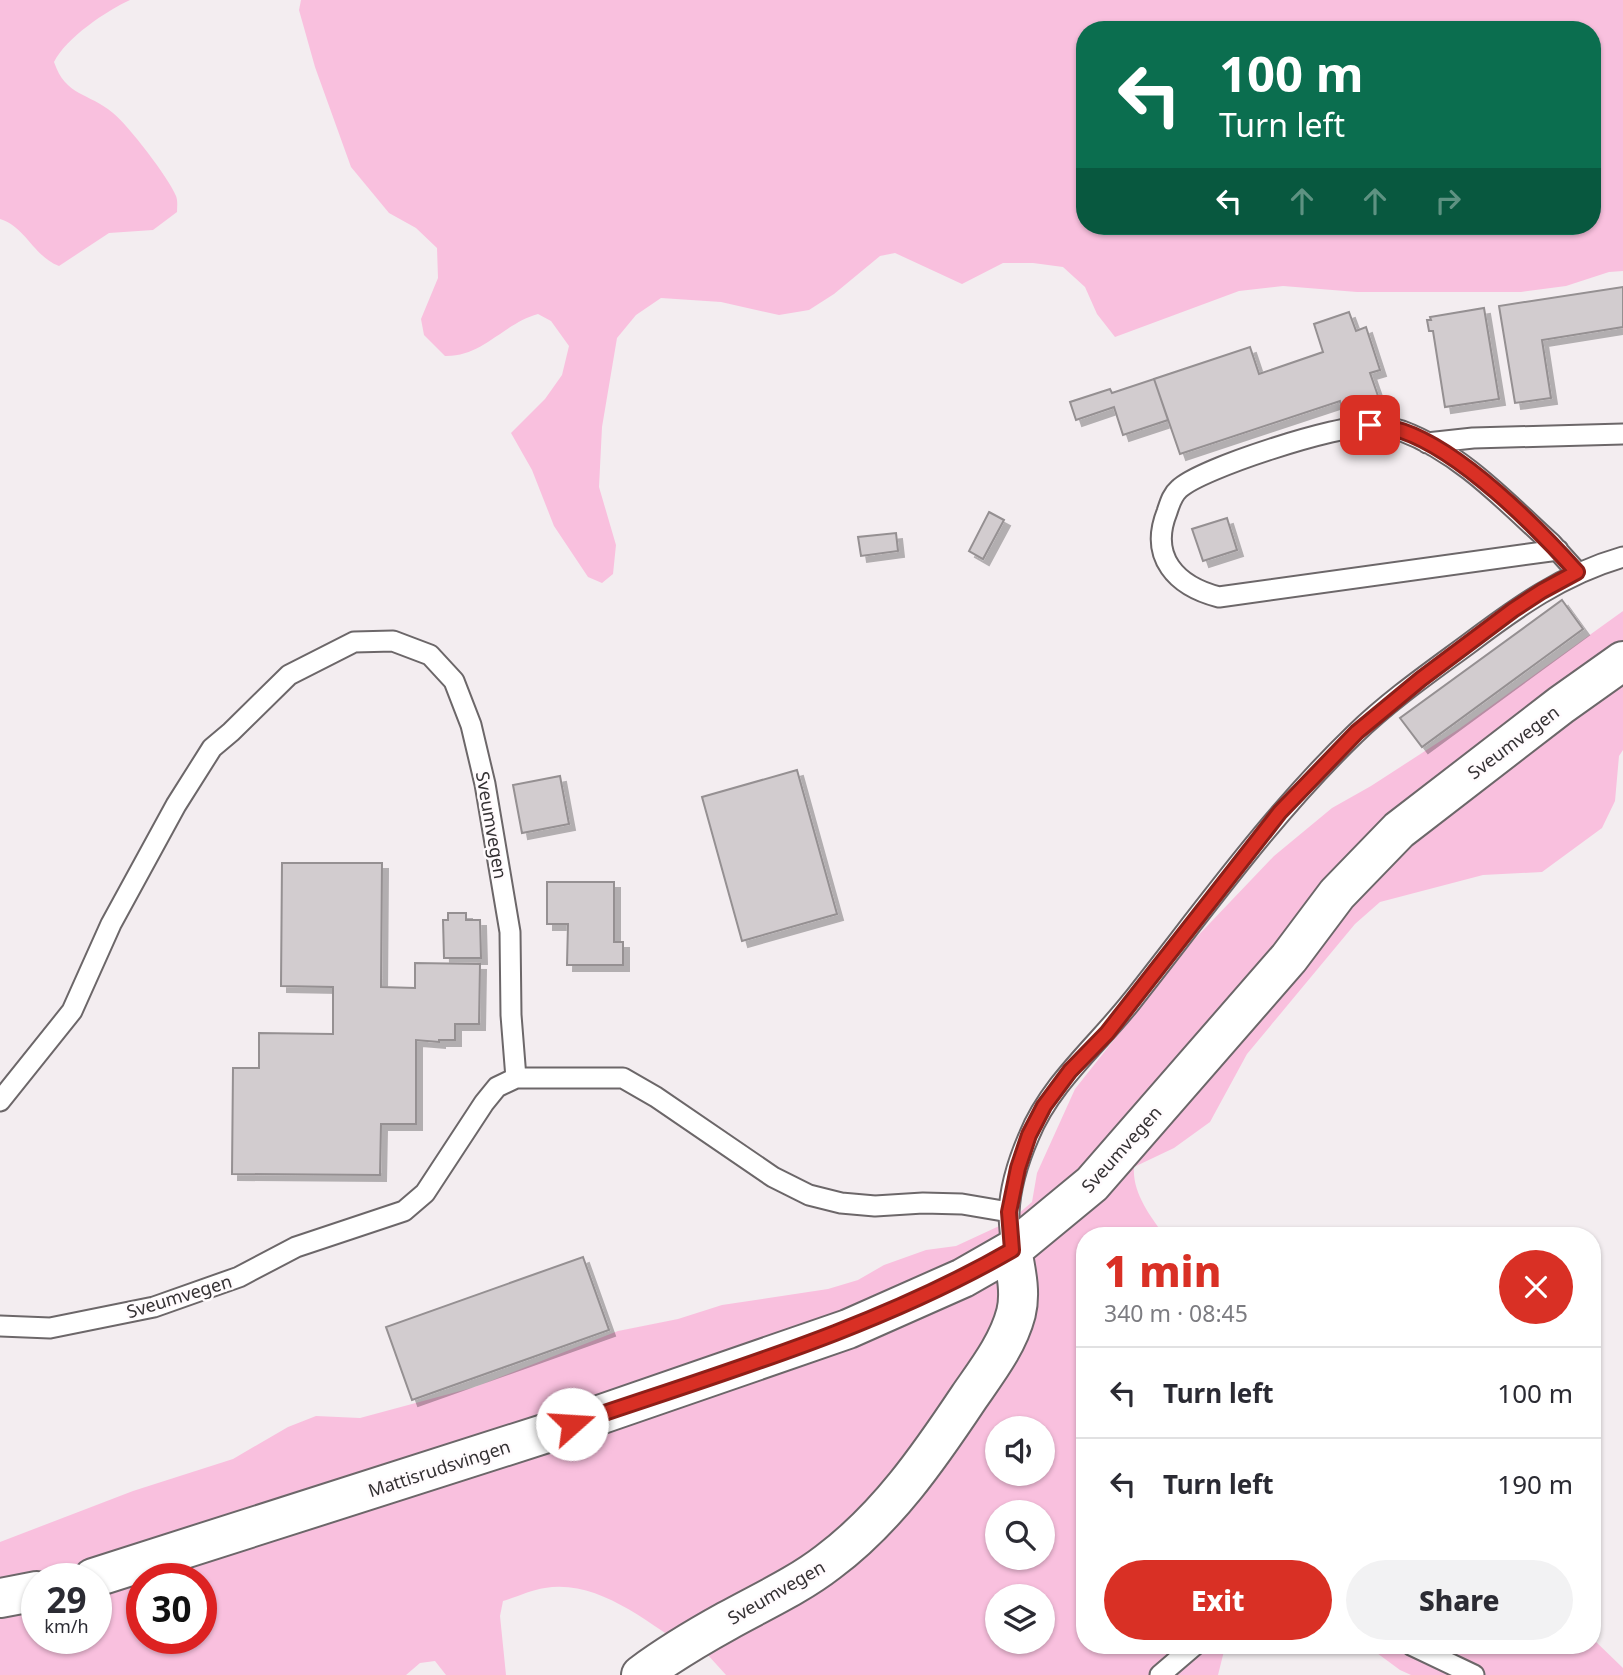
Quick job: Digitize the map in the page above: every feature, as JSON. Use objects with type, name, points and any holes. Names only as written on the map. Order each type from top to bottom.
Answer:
[{"type":"street","name":"Sveumvegen","points":[[641,1675],[688,1644],[827,1563],[855,1540],[895,1499],[913,1479],[947,1431],[1009,1333],[1017,1312],[1018,1280],[1012,1250],[1092,1184],[1289,958],[1337,894],[1399,830],[1561,705],[1623,661]]},
{"type":"street","name":"Mattisrudsvingen","points":[[112,1572],[547,1433],[848,1329],[963,1278],[1012,1250]]},
{"type":"street","points":[[0,1598],[21,1594]]},
{"type":"lane","points":[[1558,550],[1219,597],[1205,593],[1179,578],[1165,560],[1160,547],[1163,520],[1172,497],[1191,480],[1236,460],[1348,428],[1370,425],[1400,430],[1453,458],[1558,550],[1577,572]]},
{"type":"lane","points":[[1427,443],[1473,438],[1623,434]]},
{"type":"lane","points":[[1012,1250],[1009,1212],[1018,1168],[1029,1135],[1044,1106],[1070,1071],[1107,1033],[1280,812],[1357,732],[1421,679],[1513,610],[1577,572],[1623,557]]},
{"type":"lane","name":"Sveumvegen","points":[[0,1101],[72,1011],[111,924],[176,804],[212,748],[232,732],[289,675],[355,642],[393,641],[430,655],[454,681],[471,725],[485,784],[510,932],[511,1015],[516,1078],[497,1087],[425,1193],[404,1211],[296,1247],[239,1277],[154,1307],[59,1327],[0,1326]]},
{"type":"lane","points":[[516,1078],[623,1078],[656,1097],[773,1177],[808,1195],[864,1205],[962,1204],[1009,1212]]},
{"type":"lane","points":[[1160,1675],[1184,1654]]},
{"type":"lane","points":[[1430,1654],[1474,1675]]},
{"type":"shaded area","points":[[0,0],[130,0],[87,26],[54,62],[71,88],[104,106],[120,119],[148,152],[172,188],[177,198],[177,212],[153,230],[109,233],[59,266],[42,256],[17,228],[0,219]]},
{"type":"shaded area","points":[[301,0],[1623,0],[1623,271],[1609,272],[1566,286],[1521,292],[1357,292],[1283,286],[1239,291],[1115,337],[1097,314],[1085,287],[1063,267],[1033,263],[1003,263],[962,284],[895,253],[880,256],[834,294],[809,310],[779,315],[721,302],[661,298],[636,315],[617,338],[602,427],[599,487],[616,545],[613,574],[602,583],[588,577],[554,526],[532,470],[511,433],[545,399],[562,375],[569,346],[551,321],[538,314],[514,324],[482,346],[459,355],[445,356],[424,335],[421,319],[438,278],[437,248],[416,228],[389,213],[351,167],[315,67],[299,10]]},
{"type":"shaded area","points":[[1623,611],[1623,750],[1619,756],[1615,801],[1602,828],[1542,872],[1483,875],[1380,902],[1355,924],[1247,1054],[1210,1122],[1174,1148],[1134,1167],[1139,1194],[1158,1227],[1076,1227],[1076,1654],[1223,1654],[1218,1675],[726,1675],[707,1654],[692,1651],[623,1606],[585,1590],[565,1587],[540,1589],[503,1601],[500,1616],[506,1675],[446,1675],[435,1661],[420,1663],[406,1675],[0,1675],[0,1542],[133,1491],[233,1459],[288,1427],[316,1416],[360,1418],[475,1387],[618,1331],[678,1319],[722,1305],[828,1289],[858,1280],[884,1265],[926,1250],[956,1246],[1010,1221],[1032,1202],[1037,1173],[1075,1089],[1189,945],[1274,856],[1332,808],[1459,729]]},
{"type":"shaded area","points":[[1601,1647],[1623,1668],[1623,1675],[1411,1675],[1378,1654],[1601,1654]]},
{"type":"building","points":[[1623,287],[1623,327],[1542,340],[1551,398],[1515,403],[1499,306]]},
{"type":"building","points":[[1484,308],[1499,399],[1445,407],[1433,331],[1429,331],[1427,320],[1431,320],[1430,317]]},
{"type":"building","points":[[1349,312],[1356,331],[1366,327],[1380,370],[1370,373],[1378,396],[1342,408],[1340,401],[1180,454],[1154,379],[1250,347],[1259,374],[1323,352],[1314,324]]},
{"type":"building","points":[[1154,379],[1168,420],[1123,435],[1114,407],[1076,420],[1070,402],[1110,389],[1112,393]]},
{"type":"building","points":[[989,512],[1004,520],[983,559],[969,551]]},
{"type":"building","points":[[1227,518],[1237,550],[1203,561],[1192,529]]},
{"type":"building","points":[[896,533],[898,551],[861,556],[858,537]]},
{"type":"building","points":[[1562,600],[1583,629],[1422,747],[1400,718]]},
{"type":"building","points":[[797,770],[837,914],[742,941],[702,797]]},
{"type":"building","points":[[560,776],[569,824],[522,833],[513,785]]},
{"type":"building","points":[[282,863],[382,863],[381,987],[415,988],[415,963],[480,964],[479,1024],[455,1024],[455,1040],[416,1040],[416,1124],[381,1124],[380,1175],[232,1174],[233,1068],[259,1068],[259,1033],[333,1034],[333,987],[281,986]]},
{"type":"building","points":[[547,882],[614,882],[614,942],[623,942],[623,965],[567,965],[568,924],[547,924]]},
{"type":"building","points":[[448,913],[466,913],[466,920],[480,920],[481,958],[444,958],[443,920],[448,920]]},
{"type":"building","points":[[583,1257],[609,1330],[412,1400],[386,1327]]},
{"type":"route","points":[[572,1424],[848,1329],[963,1278],[1012,1250],[1009,1212],[1018,1168],[1029,1135],[1044,1106],[1070,1071],[1107,1033],[1280,812],[1357,732],[1421,679],[1513,610],[1577,572],[1551,543],[1453,458],[1400,430],[1370,425]]}]
